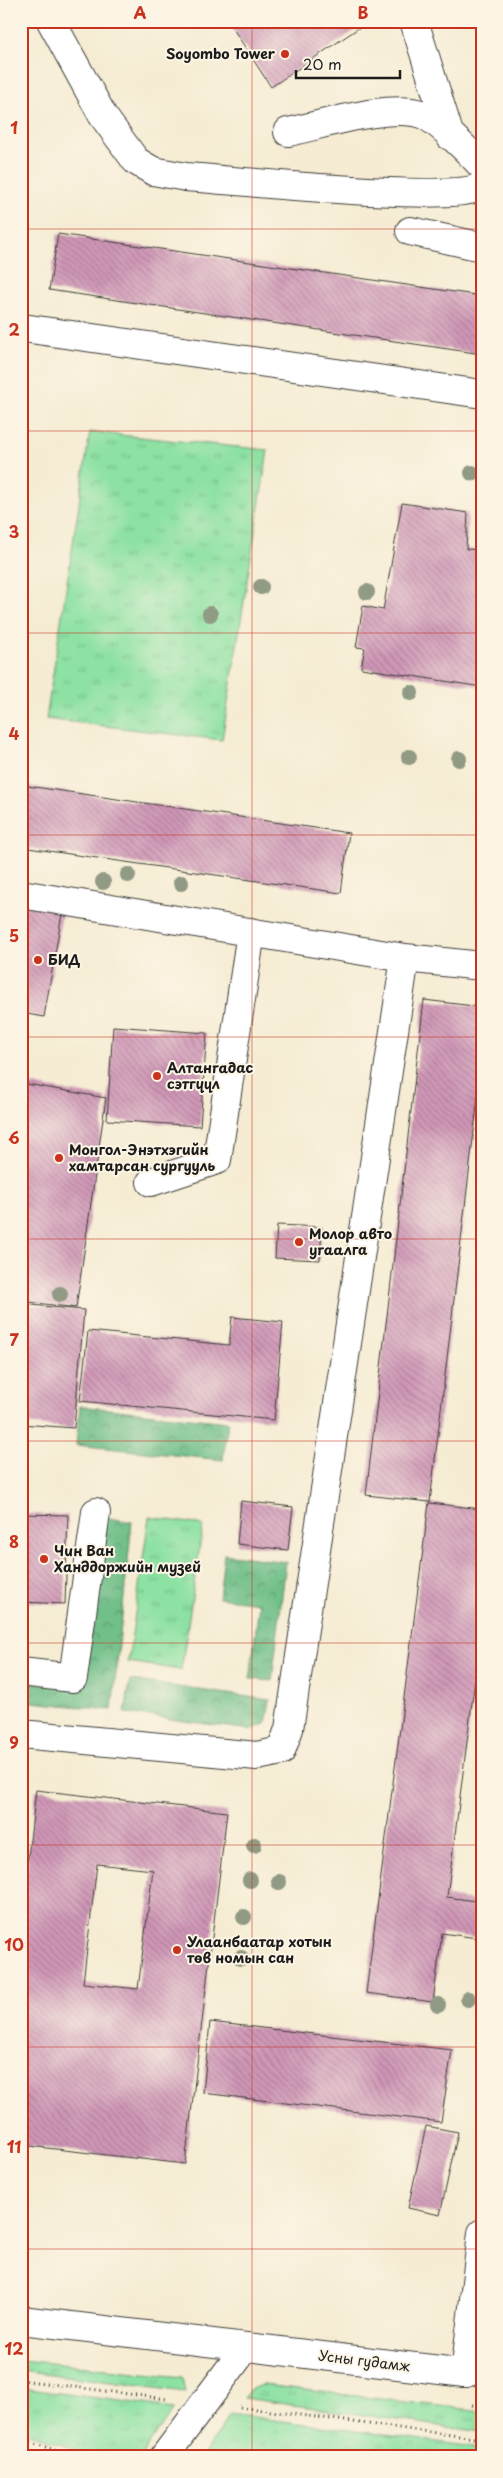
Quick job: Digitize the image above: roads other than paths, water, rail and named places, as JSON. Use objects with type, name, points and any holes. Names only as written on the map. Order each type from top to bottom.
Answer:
[{"type":"street","points":[[51,21],[103,116],[136,161],[154,171],[186,177],[410,193],[462,192],[482,186]]},
{"type":"street","points":[[414,21],[450,136]]},
{"type":"street","points":[[288,132],[379,113],[409,111],[426,116],[482,166]]},
{"type":"street","points":[[410,231],[482,247]]},
{"type":"street","points":[[22,328],[482,394]]},
{"type":"street","points":[[21,894],[405,958],[482,966]]},
{"type":"street","points":[[151,1182],[217,1160],[251,932]]},
{"type":"street","points":[[21,1734],[257,1756],[281,1751],[289,1729],[405,958]]},
{"type":"street","points":[[21,1672],[73,1678],[96,1512]]},
{"type":"street","points":[[473,2370],[482,2233]]},
{"type":"street","name":"Усны гудамж","points":[[21,2320],[246,2347],[473,2370]]},
{"type":"street","points":[[164,2457],[246,2347]]},
{"type":"place","name":"Soyombo Tower","points":[[285,54]]},
{"type":"place","name":"БИД","points":[[38,960]]},
{"type":"place","name":"Алтангадас сэтгүүл","points":[[157,1076]]},
{"type":"place","name":"Монгол-Энэтхэгийн хамтарсан сургууль","points":[[59,1158]]},
{"type":"place","name":"Молор авто угаалга","points":[[299,1242]]},
{"type":"place","name":"Чин Ван Ханддоржийн музей","points":[[44,1559]]},
{"type":"place","name":"Улаанбаатар хотын төв номын сан","points":[[177,1950]]}]
